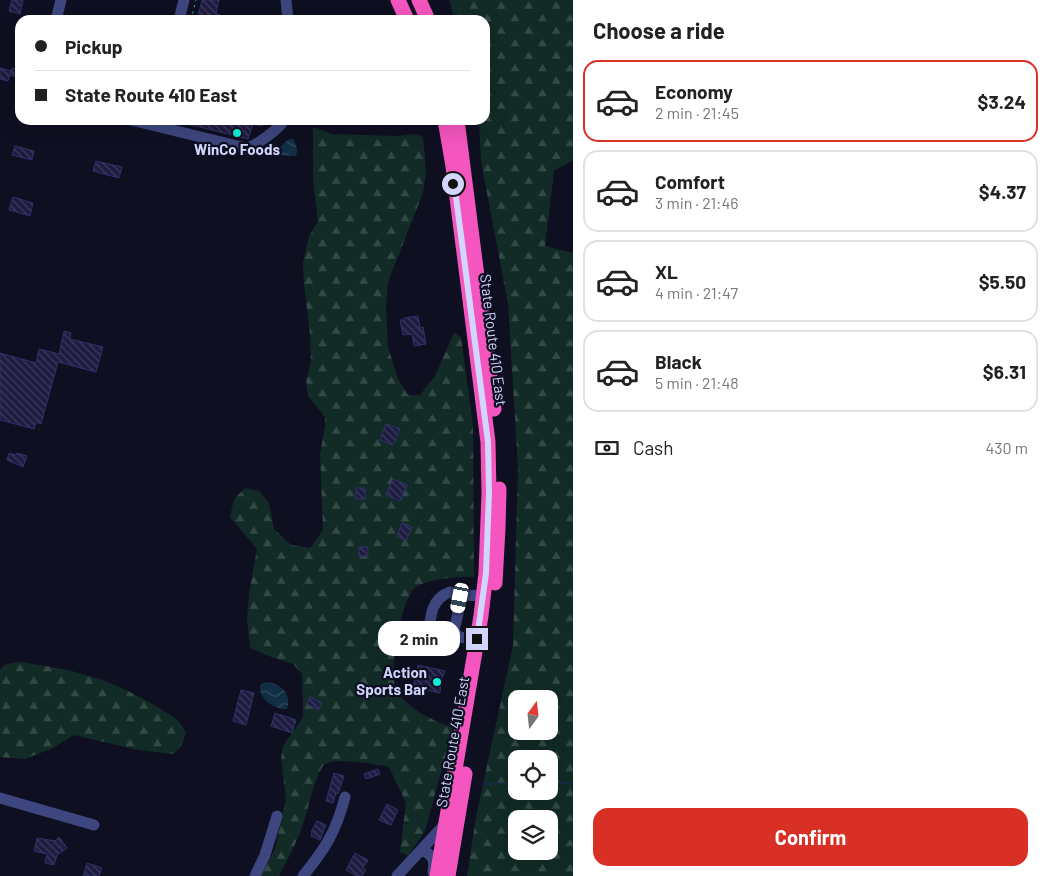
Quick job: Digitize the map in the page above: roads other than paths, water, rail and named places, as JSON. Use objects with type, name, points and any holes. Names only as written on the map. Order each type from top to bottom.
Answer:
[{"type":"highway","points":[[398,0],[405,15]]},
{"type":"highway","points":[[407,0],[413,15]]},
{"type":"highway","points":[[419,0],[426,15]]},
{"type":"highway","points":[[441,125],[470,255]]},
{"type":"highway","points":[[446,125],[456,197]]},
{"type":"highway","points":[[457,125],[470,255]]},
{"type":"highway","name":"State Route 410 East","points":[[437,876],[483,596],[489,493],[488,442],[470,255]]},
{"type":"highway","name":"State Route 410 East","points":[[448,876],[489,631],[495,584],[498,536],[499,482],[496,428],[470,255]]},
{"type":"street","points":[[57,15],[61,0]]},
{"type":"street","points":[[180,15],[184,0]]},
{"type":"street","points":[[286,0],[288,15]]},
{"type":"street","points":[[163,125],[246,148],[252,147],[282,125]]},
{"type":"street","points":[[429,640],[430,615],[440,597],[450,592],[462,595],[483,596]]},
{"type":"street","points":[[462,595],[454,631],[459,637],[477,639]]},
{"type":"street","points":[[303,876],[325,848],[341,813],[345,797]]},
{"type":"street","points":[[0,798],[94,825]]},
{"type":"street","points":[[255,876],[277,816]]},
{"type":"street","points":[[397,876],[446,823]]},
{"type":"street","points":[[421,850],[429,853],[433,858],[432,876]]},
{"type":"water","points":[[289,139],[293,139],[295,143],[296,156],[280,155],[274,152]]},
{"type":"water","points":[[267,682],[281,687],[287,694],[287,709],[273,706],[265,700],[260,687],[261,684]]},
{"type":"waterway","points":[[484,784],[508,783]]},
{"type":"waterway","points":[[558,783],[573,783]]},
{"type":"place","name":"WinCo Foods","points":[[237,133]]},
{"type":"place","name":"Action Sports Bar","points":[[437,682]]}]
